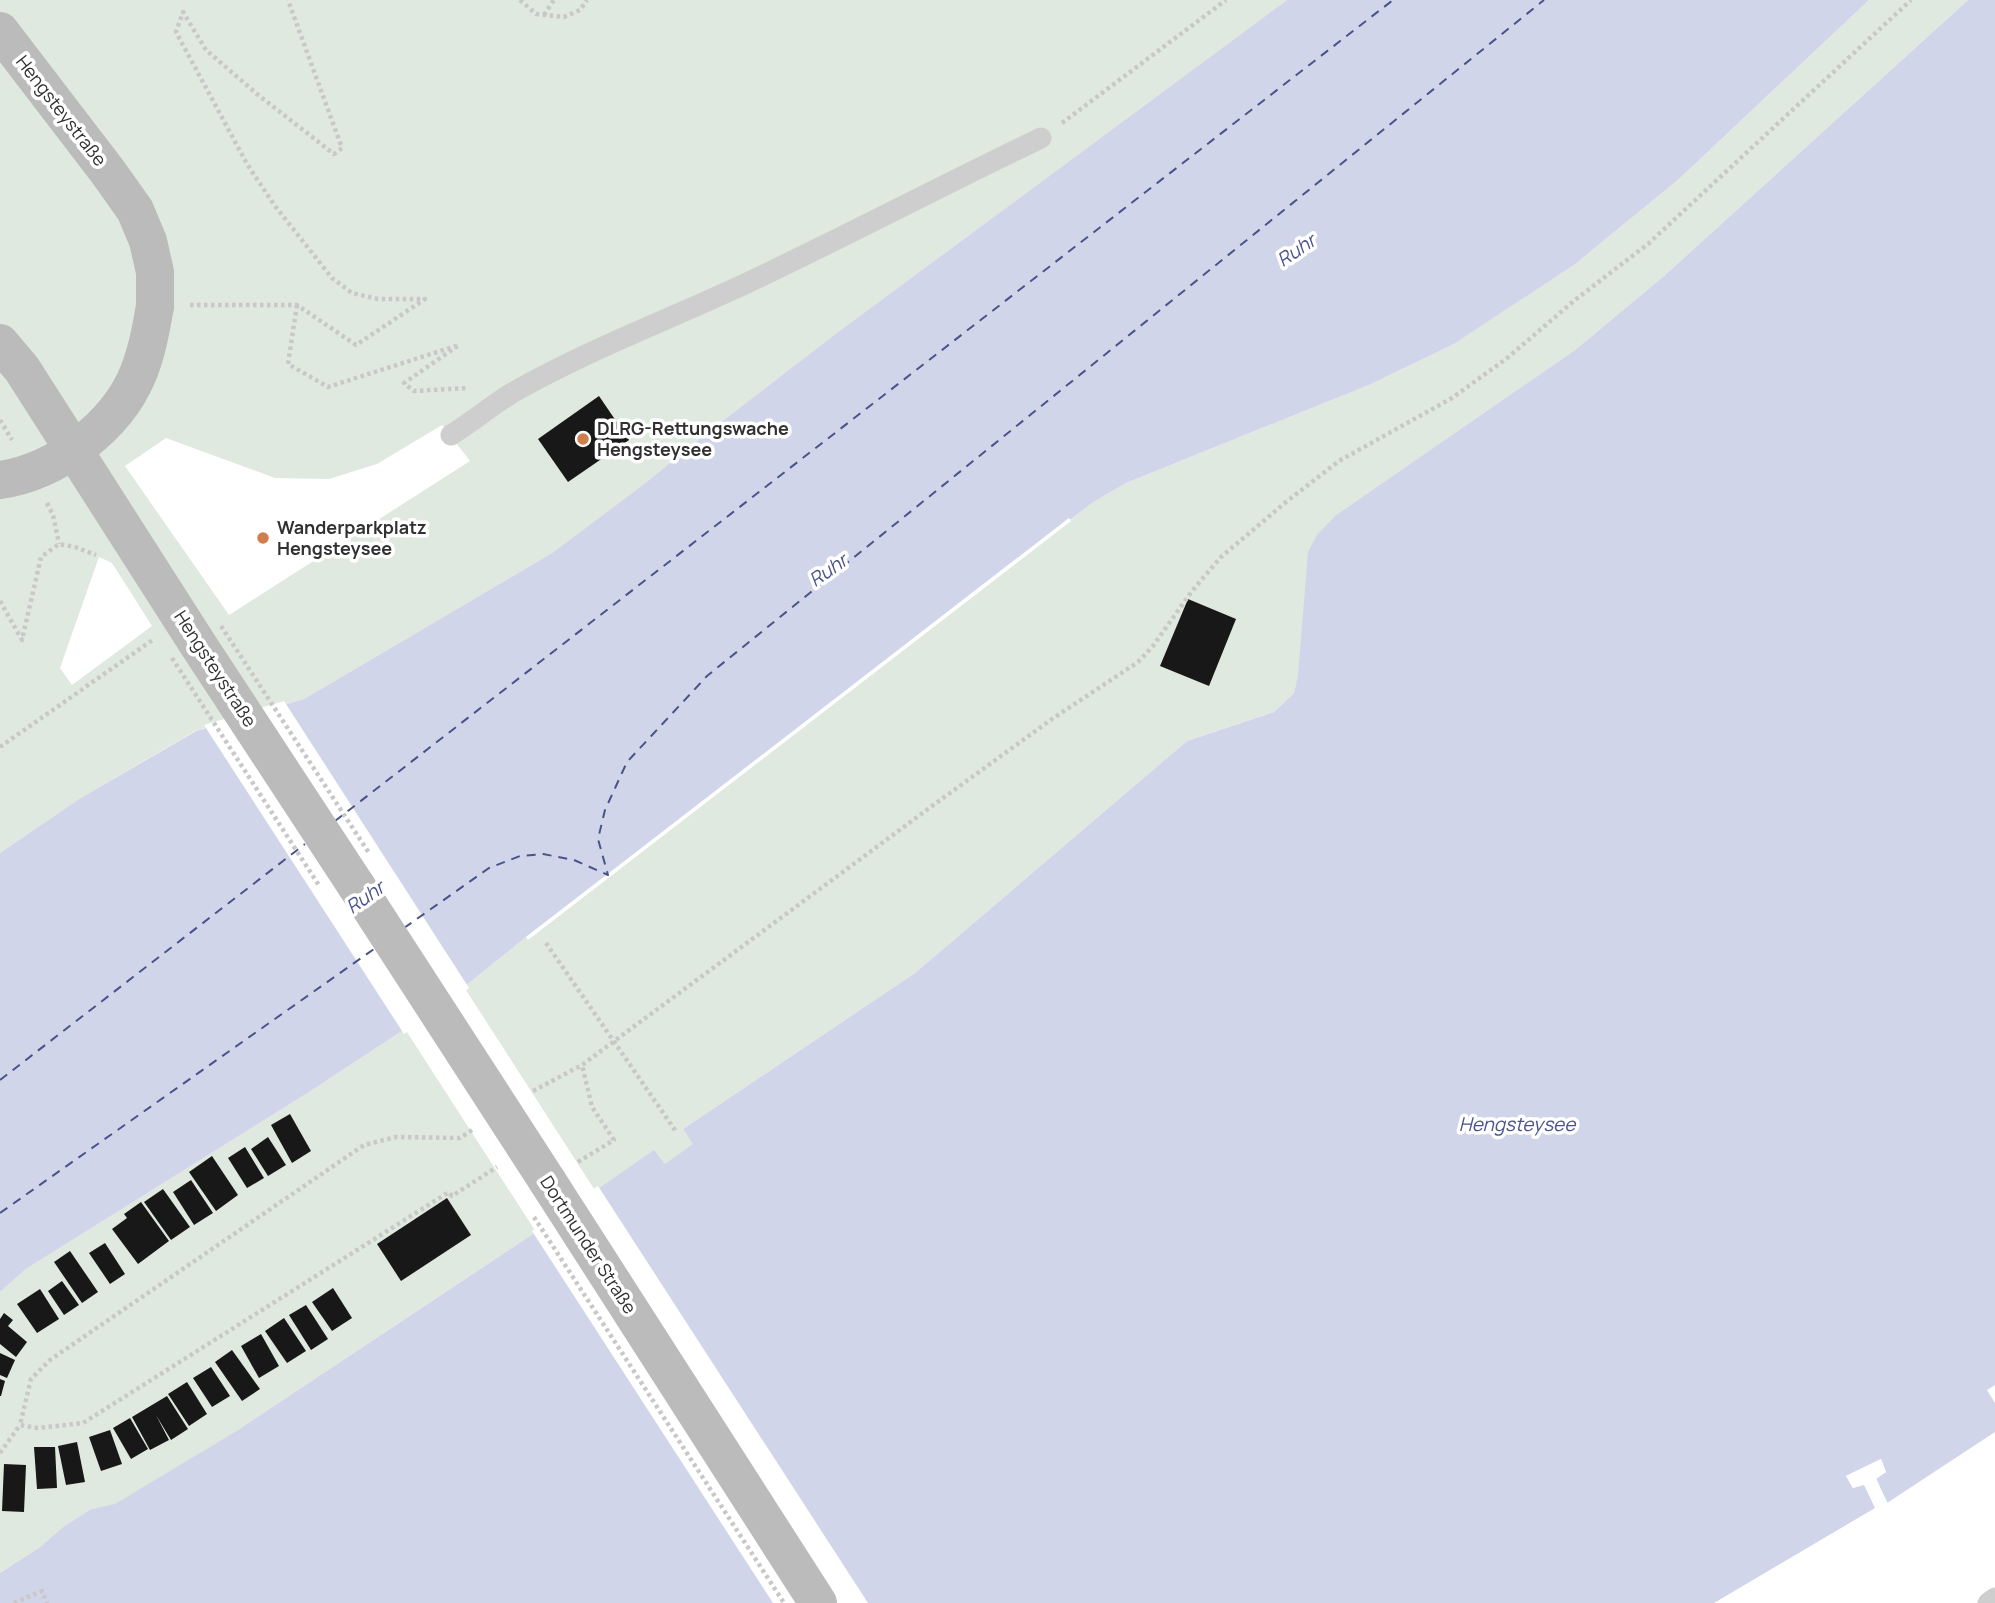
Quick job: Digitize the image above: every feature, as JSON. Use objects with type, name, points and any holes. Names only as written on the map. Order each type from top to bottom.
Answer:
[{"type":"main road","name":"Hengsteystraße","points":[[0,31],[135,210],[148,241],[155,272],[173,305],[148,345],[137,376],[121,404],[94,434],[71,453],[40,469],[0,480]]},
{"type":"main road","name":"Hengsteystraße","points":[[0,343],[22,369],[357,887]]},
{"type":"main road","name":"Dortmunder Straße","points":[[357,887],[818,1603]]},
{"type":"lane","points":[[451,435],[509,395],[618,339],[745,284],[1041,138]]},
{"type":"lane","points":[[1988,1603],[1995,1598]]},
{"type":"path","points":[[173,305],[297,305],[356,345],[425,299],[378,299],[352,293],[332,278],[275,206],[247,164],[176,32],[183,12],[206,50],[334,154],[342,148],[288,0]]},
{"type":"path","points":[[520,0],[536,14],[564,17],[580,10],[587,0]]},
{"type":"path","points":[[544,15],[554,0]]},
{"type":"path","points":[[1041,138],[1226,0]]},
{"type":"path","points":[[529,1093],[582,1065],[1052,719],[1138,662],[1221,557],[1339,461],[1452,398],[1517,350],[1575,300],[1648,244],[1911,0]]},
{"type":"path","points":[[297,305],[288,365],[328,387],[459,345],[404,383],[414,391],[479,387]]},
{"type":"path","points":[[0,601],[22,640],[41,557],[59,544],[99,556]]},
{"type":"path","points":[[0,747],[159,636]]},
{"type":"path","points":[[546,943],[677,1133]]},
{"type":"path","points":[[581,1160],[614,1140],[592,1107],[582,1065]]},
{"type":"path","points":[[0,1453],[20,1425],[31,1379],[50,1360],[364,1145],[396,1137],[460,1138],[481,1124]]},
{"type":"path","points":[[20,1425],[38,1428],[83,1423],[449,1192],[452,1196],[505,1162]]},
{"type":"path","points":[[14,1603],[42,1591],[47,1603]]},
{"type":"path","points":[[28,1597],[31,1603]]},
{"type":"shaded area","points":[[0,0],[1287,0],[838,332],[552,553],[304,699],[195,731],[79,799],[0,853]],"holes":[[[442,425],[470,461],[229,615],[125,466],[166,438],[275,478],[329,479],[377,464]],[[99,557],[112,563],[152,626],[72,685],[60,668]]]},
{"type":"shaded area","points":[[1869,0],[1968,0],[1664,276],[1575,350],[1336,515],[1294,693],[1274,712],[1187,741],[915,973],[683,1129],[694,1144],[665,1165],[654,1151],[596,1192],[464,987],[1092,503],[1126,483],[1369,385],[1454,344],[1574,265],[1679,179]]},
{"type":"shaded area","points":[[405,1029],[536,1232],[238,1430],[115,1505],[91,1509],[0,1573],[0,1292],[26,1269]]},
{"type":"water","name":"Ruhr","points":[[1287,0],[1869,0],[1679,179],[1574,265],[1454,344],[1369,385],[1126,483],[1092,503],[464,987],[306,1094],[26,1269],[0,1292],[0,853],[79,799],[196,731],[304,699],[552,553],[838,332]]},
{"type":"water","name":"Hengsteysee","points":[[1968,0],[1995,0],[1995,1385],[1987,1390],[1995,1403],[1995,1432],[1887,1503],[1876,1478],[1886,1472],[1881,1459],[1846,1476],[1853,1488],[1864,1484],[1875,1508],[1714,1603],[0,1603],[0,1573],[40,1547],[63,1527],[91,1509],[115,1504],[238,1430],[536,1232],[654,1150],[665,1164],[693,1144],[683,1129],[915,973],[1187,741],[1274,712],[1294,693],[1298,675],[1308,552],[1317,535],[1336,515],[1575,350],[1664,276]]},
{"type":"pier","points":[[1069,518],[1071,521],[528,940],[526,937]]},
{"type":"pier","points":[[284,701],[469,988],[404,1034],[204,725]]},
{"type":"pier","points":[[598,1186],[868,1603],[773,1603],[532,1231]]},
{"type":"pier","points":[[1881,1459],[1886,1472],[1876,1479],[1889,1506],[1884,1504],[1873,1479],[1882,1470],[1879,1464],[1851,1478],[1854,1484],[1867,1482],[1879,1506],[1877,1511],[1864,1485],[1853,1488],[1846,1476]]},
{"type":"building","name":"DLRG-Rettungswache Hengsteysee","points":[[599,396],[629,440],[568,482],[538,439]]},
{"type":"building","points":[[1188,599],[1236,619],[1209,686],[1160,666]]},
{"type":"building","points":[[290,1114],[311,1151],[292,1163],[271,1125]]},
{"type":"building","points":[[268,1137],[286,1165],[268,1176],[251,1149]]},
{"type":"building","points":[[245,1147],[264,1178],[247,1188],[228,1158]]},
{"type":"building","points":[[212,1156],[238,1195],[216,1211],[189,1172]]},
{"type":"building","points":[[191,1180],[213,1213],[194,1225],[173,1192]]},
{"type":"building","points":[[163,1189],[190,1227],[171,1240],[144,1202]]},
{"type":"building","points":[[447,1198],[471,1235],[401,1281],[377,1244]]},
{"type":"building","points":[[141,1202],[169,1241],[138,1264],[112,1229],[127,1218],[124,1214]]},
{"type":"building","points":[[105,1243],[125,1274],[110,1284],[89,1253]]},
{"type":"building","points":[[70,1251],[98,1292],[82,1303],[54,1262]]},
{"type":"building","points":[[62,1281],[79,1305],[64,1315],[48,1291]]},
{"type":"building","points":[[333,1288],[352,1318],[332,1331],[312,1302]]},
{"type":"building","points":[[40,1289],[59,1319],[37,1333],[17,1304]]},
{"type":"building","points":[[306,1305],[328,1339],[311,1350],[289,1315]]},
{"type":"building","points":[[4,1313],[13,1320],[8,1326],[27,1342],[16,1357],[0,1344],[0,1319]]},
{"type":"building","points":[[284,1318],[306,1351],[287,1363],[265,1331]]},
{"type":"building","points":[[261,1334],[279,1366],[259,1378],[241,1346]]},
{"type":"building","points":[[232,1350],[260,1389],[242,1401],[215,1362]]},
{"type":"building","points":[[0,1353],[15,1360],[7,1378],[0,1375]]},
{"type":"building","points":[[211,1367],[230,1396],[212,1407],[193,1378]]},
{"type":"building","points":[[0,1379],[5,1381],[1,1396],[0,1396]]},
{"type":"building","points":[[187,1382],[207,1414],[189,1426],[168,1394]]},
{"type":"building","points":[[167,1396],[188,1429],[171,1440],[156,1415],[169,1440],[150,1450],[132,1417]]},
{"type":"building","points":[[130,1418],[148,1449],[131,1459],[113,1428]]},
{"type":"building","points":[[110,1430],[122,1464],[101,1471],[89,1437]]},
{"type":"building","points":[[77,1442],[85,1482],[66,1485],[58,1446]]},
{"type":"building","points":[[34,1447],[55,1447],[57,1488],[37,1489]]},
{"type":"building","points":[[4,1464],[26,1465],[24,1512],[2,1511]]},
{"type":"ferry route","points":[[335,821],[1393,0]]},
{"type":"ferry route","points":[[404,928],[489,868],[520,856],[543,854],[574,860],[608,875],[598,839],[605,810],[627,762],[707,676],[1544,0]]},
{"type":"ferry route","points":[[0,1080],[305,844]]},
{"type":"ferry route","points":[[0,1213],[374,949]]},
{"type":"place","name":"DLRG-Rettungswache Hengsteysee","points":[[583,439]]},
{"type":"place","name":"Wanderparkplatz Hengsteysee","points":[[263,538]]}]
